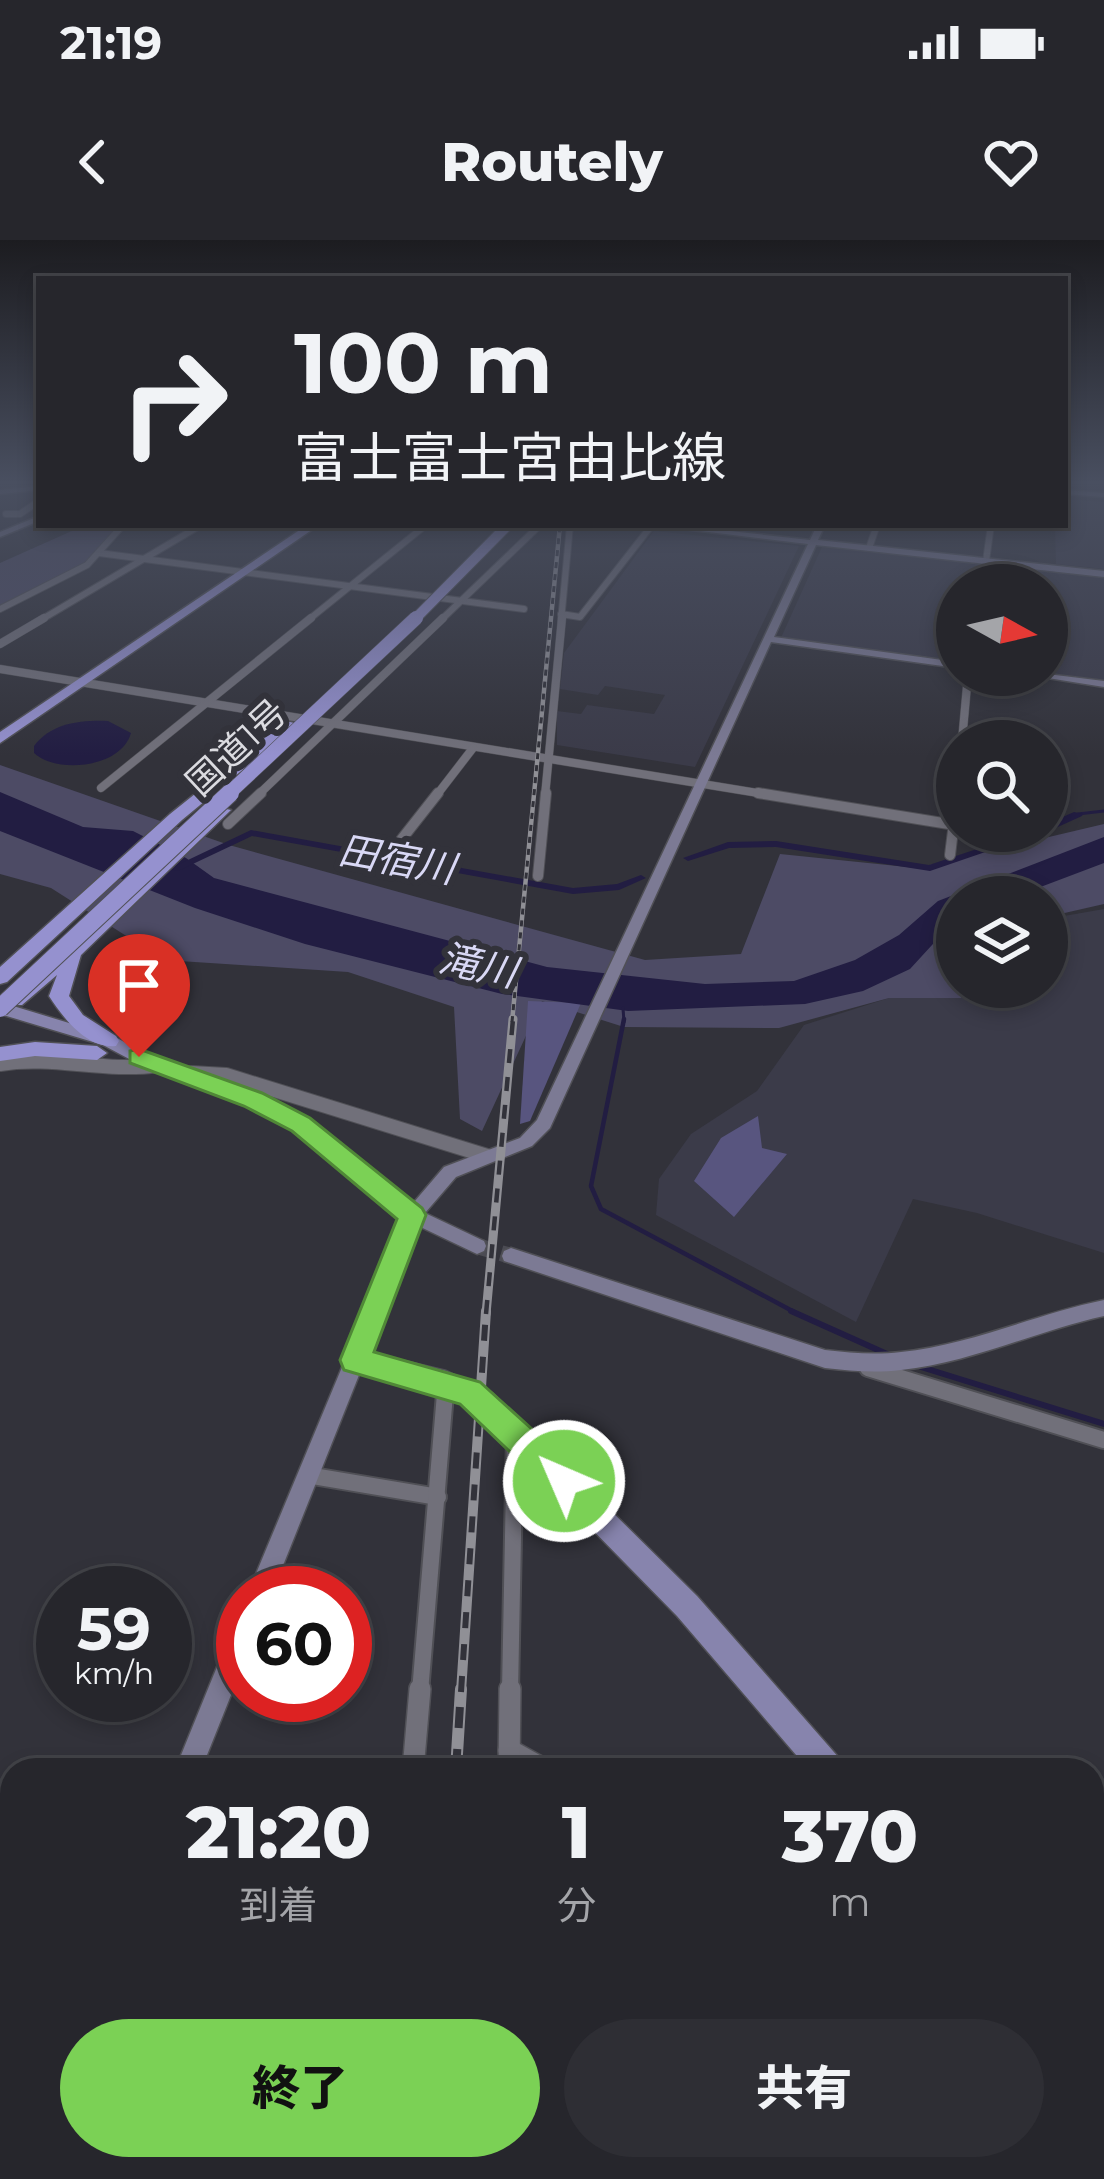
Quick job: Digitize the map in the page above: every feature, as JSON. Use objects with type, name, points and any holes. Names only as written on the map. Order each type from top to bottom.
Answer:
[{"type":"highway","points":[[0,739],[240,574]]},
{"type":"highway","name":"国道1号","points":[[0,1008],[453,574]]},
{"type":"highway","points":[[0,978],[176,818],[297,725]]},
{"type":"highway","points":[[0,1008],[37,986],[101,929],[297,725]]},
{"type":"highway","name":"国道1号","points":[[0,992],[297,725]]},
{"type":"highway","points":[[0,963],[38,942]]},
{"type":"highway","points":[[77,951],[59,996],[103,1047]]},
{"type":"highway","points":[[0,1054],[103,1047]]},
{"type":"main road","points":[[0,1008],[253,1100],[301,1124],[412,1215],[355,1360],[446,1382],[483,1401],[687,1606],[819,1758]]},
{"type":"main road","points":[[0,1023],[103,1047]]},
{"type":"street","points":[[0,609],[70,574]]},
{"type":"street","points":[[0,644],[118,574]]},
{"type":"street","points":[[263,574],[524,609]]},
{"type":"street","points":[[101,788],[364,574]]},
{"type":"street","points":[[228,824],[489,574]]},
{"type":"street","points":[[538,876],[565,574]]},
{"type":"street","points":[[561,614],[580,616],[614,574]]},
{"type":"street","points":[[477,1246],[412,1215],[449,1172],[526,1142],[544,1124],[798,574]]},
{"type":"street","points":[[768,639],[936,661]]},
{"type":"street","points":[[0,670],[936,822]]},
{"type":"street","points":[[1068,680],[1104,685]]},
{"type":"street","points":[[400,840],[473,748]]},
{"type":"street","points":[[0,1064],[28,1059],[126,1072],[148,1061]]},
{"type":"street","points":[[180,1073],[226,1076],[487,1156]]},
{"type":"street","points":[[301,1124],[326,1106]]},
{"type":"street","points":[[511,1256],[825,1359],[1104,1440]]},
{"type":"street","points":[[858,1365],[937,1358],[1104,1309]]},
{"type":"street","points":[[271,1566],[355,1360]]},
{"type":"street","points":[[414,1758],[446,1382]]},
{"type":"street","points":[[509,1758],[515,1432]]},
{"type":"street","points":[[308,1475],[438,1497]]},
{"type":"street","points":[[193,1758],[216,1701]]},
{"type":"shaded area","points":[[0,574],[66,574],[50,584],[0,606]]},
{"type":"shaded area","points":[[622,574],[786,574],[695,767],[557,745],[557,711],[581,714],[587,705],[654,714],[665,695],[605,686],[598,695],[560,689],[564,653]]},
{"type":"shaded area","points":[[810,574],[936,574],[936,659],[780,640]]},
{"type":"shaded area","points":[[1068,574],[1104,578],[1104,680],[1068,676]]},
{"type":"shaded area","points":[[0,765],[229,845],[645,960],[741,954],[780,854],[917,868],[985,852],[1068,852],[1068,832],[1104,824],[1104,904],[1068,912],[1068,876],[936,876],[936,998],[889,998],[779,1028],[624,1027],[542,1001],[482,1131],[460,1119],[454,1007],[348,972],[164,960],[51,888],[0,874]]},
{"type":"shaded area","points":[[1104,909],[1104,1253],[977,1213],[913,1199],[856,1322],[656,1215],[659,1179],[691,1134],[757,1091],[804,1025],[889,998],[936,995],[936,1008],[1068,1008],[1068,915]]},
{"type":"shaded area","points":[[528,1001],[581,1003],[530,1121],[520,1124]]},
{"type":"shaded area","points":[[758,1116],[762,1148],[787,1154],[734,1217],[694,1181],[721,1138]]},
{"type":"water","points":[[108,721],[131,733],[125,745],[103,760],[58,764],[34,753],[41,738],[58,728]]},
{"type":"water","name":"滝川","points":[[0,792],[83,827],[133,831],[214,878],[547,967],[705,984],[794,981],[855,960],[899,935],[936,903],[936,941],[910,969],[863,991],[805,1004],[628,1011],[502,994],[305,944],[195,908],[0,831]]},
{"type":"water","points":[[1104,837],[1104,863],[1068,877],[1003,876]]},
{"type":"waterway","name":"田宿川","points":[[1078,814],[1104,811]]},
{"type":"waterway","name":"田宿川","points":[[1068,819],[1078,814]]},
{"type":"waterway","name":"田宿川","points":[[174,869],[251,833],[573,891],[619,887],[641,878]]},
{"type":"waterway","name":"田宿川","points":[[688,858],[728,845],[776,844],[930,868],[978,852]]},
{"type":"waterway","points":[[623,1008],[624,1020]]},
{"type":"waterway","points":[[624,1020],[591,1186],[601,1209],[798,1314]]},
{"type":"waterway","points":[[791,1311],[887,1354]]},
{"type":"waterway","points":[[921,1367],[1104,1424]]},
{"type":"tunnel","points":[[477,1246],[511,1256]]},
{"type":"railway","points":[[512,1022],[555,574]]},
{"type":"railway","points":[[486,1314],[513,1019]]},
{"type":"railway","points":[[461,1692],[486,1311]]},
{"type":"railway","points":[[457,1758],[461,1689]]},
{"type":"route","points":[[139,1057],[253,1100],[301,1124],[412,1215],[355,1360],[469,1392],[564,1481]]}]
